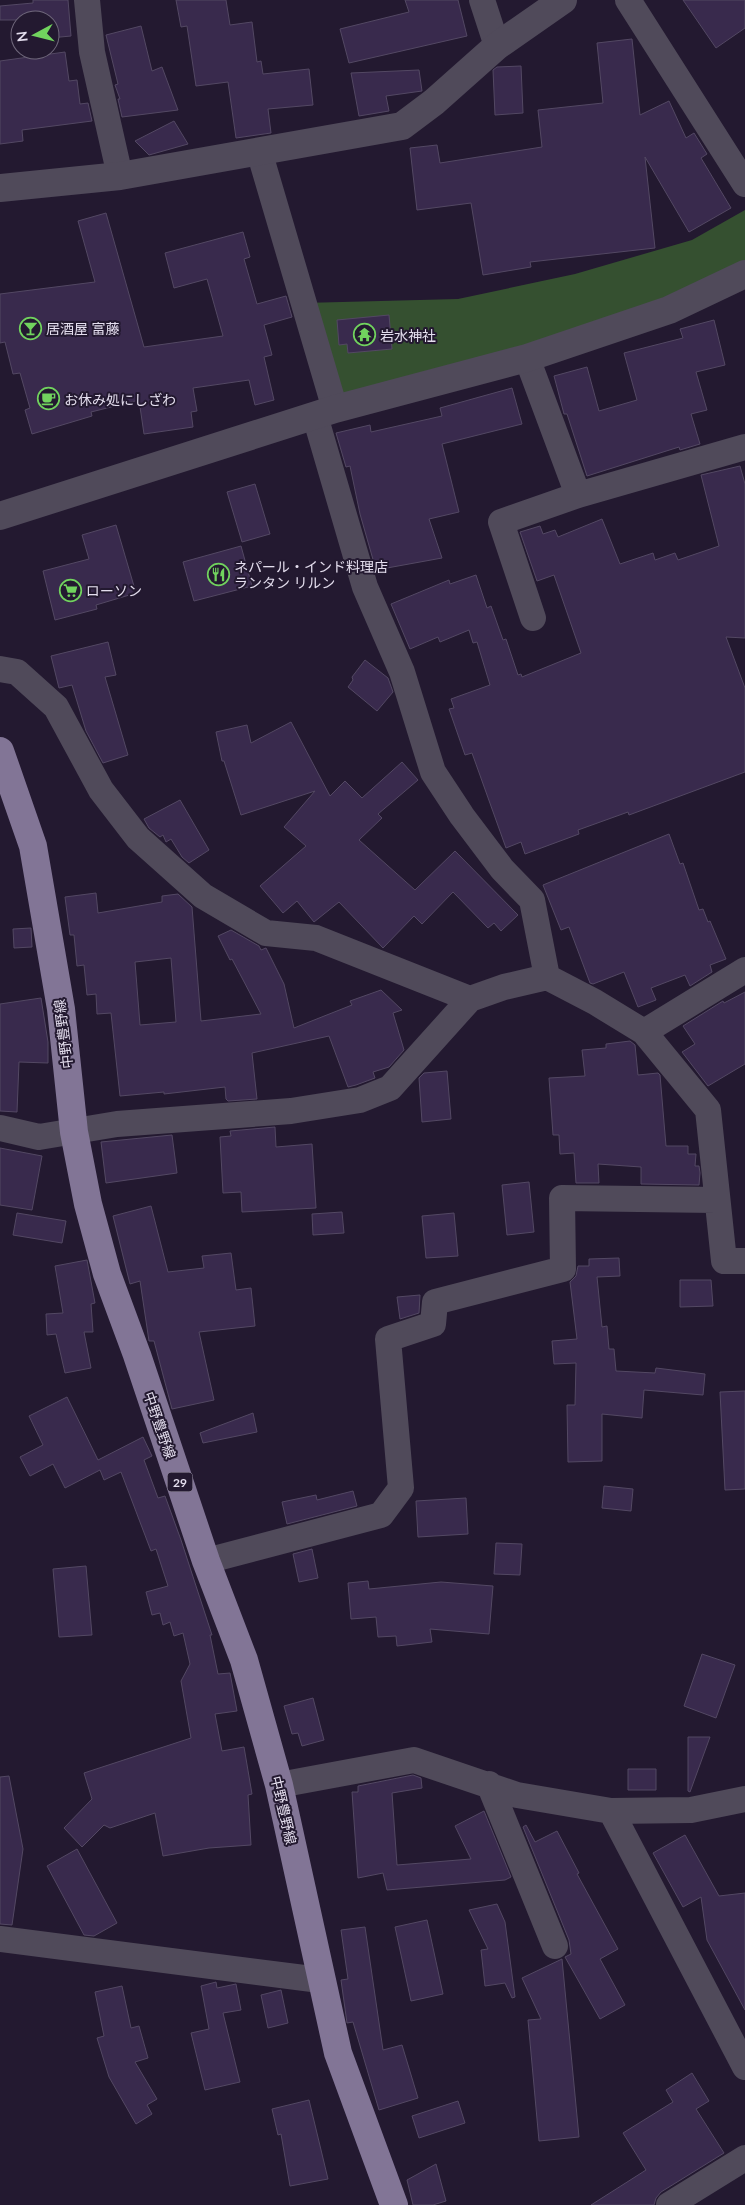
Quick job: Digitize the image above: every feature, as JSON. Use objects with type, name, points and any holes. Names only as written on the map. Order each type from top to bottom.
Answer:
[{"type":"main road","name":"中野豊野線","points":[[0,751],[33,846],[61,1009],[74,1132],[88,1204],[107,1274],[137,1355],[206,1561],[244,1660],[278,1785],[338,2054],[394,2205]]},
{"type":"street","points":[[87,0],[92,52],[120,176]]},
{"type":"street","points":[[482,0],[497,46]]},
{"type":"street","points":[[0,188],[120,176],[402,126],[434,102],[497,46],[563,0]]},
{"type":"street","points":[[628,0],[745,184]]},
{"type":"street","points":[[259,151],[325,413],[364,587],[402,672],[433,772],[462,816],[502,869],[532,900],[546,977]]},
{"type":"street","points":[[0,516],[325,413],[528,358],[669,310],[745,274]]},
{"type":"street","points":[[528,358],[578,496]]},
{"type":"street","points":[[533,618],[501,522],[578,496],[745,447]]},
{"type":"street","points":[[0,669],[17,672],[56,707],[101,790],[138,838],[202,896],[266,933],[316,938],[470,999]]},
{"type":"street","points":[[644,1032],[745,970]]},
{"type":"street","points":[[0,1128],[39,1137],[117,1124],[291,1111],[360,1100],[390,1088],[470,999],[504,986],[546,977],[595,1002],[644,1032],[708,1110],[716,1200],[724,1260],[745,1262]]},
{"type":"street","points":[[206,1561],[381,1515],[401,1488],[388,1339],[433,1324],[435,1302],[563,1270],[562,1198],[716,1200]]},
{"type":"street","points":[[278,1785],[414,1760],[518,1795],[611,1811],[691,1810],[745,1799]]},
{"type":"street","points":[[489,1784],[555,1946]]},
{"type":"street","points":[[611,1811],[745,2067]]},
{"type":"street","points":[[0,1939],[320,1980]]},
{"type":"street","points":[[670,2205],[745,2158]]},
{"type":"green space","points":[[745,210],[745,274],[335,409],[303,303],[458,299],[575,274],[692,240]]},
{"type":"building","points":[[33,0],[68,0],[71,36],[60,37],[60,10],[10,10],[10,20],[0,20],[0,6],[33,3]]},
{"type":"building","points":[[176,0],[226,0],[230,25],[252,22],[257,62],[261,61],[263,74],[309,69],[313,105],[268,109],[271,133],[236,138],[228,82],[196,86],[187,26],[181,27]]},
{"type":"building","points":[[405,0],[458,0],[467,36],[349,63],[340,29],[409,12]]},
{"type":"building","points":[[683,0],[745,0],[745,28],[716,48]]},
{"type":"building","points":[[141,26],[152,71],[162,67],[178,110],[122,117],[118,99],[120,99],[115,85],[118,84],[106,35]]},
{"type":"building","points":[[632,39],[640,115],[669,101],[686,138],[694,133],[707,154],[701,158],[731,208],[689,232],[645,157],[655,248],[530,262],[531,267],[483,275],[471,203],[417,210],[410,148],[437,145],[440,163],[542,147],[538,110],[603,103],[597,43]]},
{"type":"building","points":[[65,52],[69,81],[77,80],[80,104],[88,103],[92,121],[22,130],[23,141],[0,144],[0,61],[60,60],[60,53]]},
{"type":"building","points":[[521,66],[523,113],[495,115],[493,70],[497,67]]},
{"type":"building","points":[[419,70],[422,91],[386,96],[389,111],[359,116],[351,73]]},
{"type":"building","points":[[174,121],[188,144],[149,155],[135,141]]},
{"type":"building","points":[[106,213],[144,347],[223,336],[207,279],[174,288],[165,253],[243,232],[250,257],[244,259],[257,304],[286,296],[292,317],[264,325],[272,355],[264,357],[274,400],[255,405],[249,380],[193,388],[197,411],[191,412],[193,427],[144,434],[139,400],[91,412],[92,416],[32,434],[25,410],[30,408],[20,373],[13,374],[5,342],[0,343],[0,294],[95,282],[78,221]]},
{"type":"building","name":"岩水神社","points":[[389,315],[392,349],[348,353],[347,344],[339,345],[337,320]]},
{"type":"building","points":[[714,320],[725,365],[696,372],[707,410],[691,414],[700,444],[680,450],[679,447],[587,476],[567,414],[564,414],[554,376],[587,367],[599,411],[637,400],[624,353],[683,338],[680,329]]},
{"type":"building","points":[[512,388],[522,424],[442,444],[459,512],[429,519],[442,558],[376,570],[360,514],[350,466],[346,467],[336,433],[370,425],[371,432],[442,416],[440,408]]},
{"type":"building","points":[[740,466],[745,484],[745,638],[726,637],[745,688],[745,772],[629,815],[628,812],[578,830],[579,834],[525,854],[521,842],[506,848],[472,753],[465,755],[449,709],[454,708],[451,699],[490,685],[477,642],[473,643],[469,630],[440,642],[438,637],[410,649],[391,604],[449,580],[450,584],[476,575],[487,608],[491,606],[503,640],[506,639],[518,675],[521,674],[522,677],[581,653],[554,575],[537,581],[520,532],[540,526],[543,534],[555,530],[558,537],[602,519],[620,564],[653,553],[655,560],[675,553],[678,560],[719,546],[701,475]]},
{"type":"building","points":[[255,484],[270,534],[242,542],[227,492]]},
{"type":"building","points":[[116,525],[136,593],[96,605],[97,609],[55,620],[43,571],[89,559],[82,535]]},
{"type":"building","name":"ネパール・インド料理店 ランタン リルン","points":[[241,546],[252,586],[194,601],[183,562]]},
{"type":"building","points":[[108,642],[116,675],[105,677],[128,755],[103,763],[86,731],[72,685],[59,688],[51,656]]},
{"type":"building","points":[[365,660],[388,678],[393,692],[377,711],[348,687],[353,680],[352,677]]},
{"type":"building","points":[[291,722],[330,796],[345,781],[362,798],[402,762],[418,780],[378,814],[382,818],[359,840],[415,890],[455,851],[518,915],[501,931],[494,923],[488,928],[453,892],[422,924],[414,916],[383,948],[339,902],[314,922],[297,901],[283,913],[260,886],[306,846],[284,827],[315,791],[241,815],[224,761],[222,761],[216,732],[247,725],[251,743]]},
{"type":"building","points":[[180,800],[209,850],[189,863],[182,857],[171,839],[166,842],[163,835],[160,837],[149,828],[144,819]]},
{"type":"building","points":[[669,834],[680,864],[683,863],[699,910],[703,909],[708,922],[710,921],[726,959],[710,965],[712,972],[690,986],[685,975],[651,988],[656,1000],[638,1007],[624,972],[593,984],[590,983],[569,927],[561,930],[543,885]]},
{"type":"building","points":[[96,893],[98,913],[162,902],[162,896],[178,894],[192,907],[201,1021],[261,1014],[218,936],[231,930],[259,946],[261,950],[266,948],[284,984],[294,1028],[352,1005],[350,1001],[381,990],[402,1010],[393,1013],[404,1050],[389,1067],[373,1072],[375,1078],[348,1087],[329,1036],[252,1053],[257,1099],[228,1101],[226,1099],[225,1087],[164,1094],[164,1092],[120,1096],[111,1013],[97,1014],[96,994],[87,995],[84,965],[77,966],[74,935],[70,935],[65,897]],"holes":[[[171,958],[176,1022],[140,1025],[135,962]]]},
{"type":"building","points":[[31,928],[32,947],[14,948],[13,929]]},
{"type":"building","points":[[745,992],[745,1064],[708,1086],[682,1052],[695,1044],[683,1026],[723,1001],[724,1003]]},
{"type":"building","points":[[41,998],[48,1042],[48,1063],[19,1062],[17,1112],[0,1111],[0,1004]]},
{"type":"building","points":[[630,1041],[635,1045],[638,1075],[658,1073],[660,1075],[666,1146],[688,1146],[688,1154],[696,1154],[695,1166],[699,1166],[700,1173],[699,1185],[641,1184],[641,1167],[598,1164],[599,1183],[576,1183],[574,1153],[560,1154],[559,1135],[553,1135],[549,1078],[585,1076],[582,1050],[606,1048],[606,1044]]},
{"type":"building","points":[[447,1071],[451,1119],[422,1122],[419,1078],[424,1073]]},
{"type":"building","points":[[275,1127],[276,1147],[312,1144],[316,1208],[242,1212],[241,1192],[223,1193],[220,1137],[231,1136],[230,1131]]},
{"type":"building","points":[[172,1135],[177,1173],[106,1183],[101,1142]]},
{"type":"building","points":[[0,1148],[42,1156],[32,1210],[0,1205]]},
{"type":"building","points":[[529,1182],[534,1232],[507,1235],[502,1185]]},
{"type":"building","points":[[151,1206],[168,1272],[204,1268],[202,1256],[231,1253],[236,1290],[251,1288],[255,1326],[199,1332],[214,1400],[172,1409],[154,1341],[149,1341],[140,1281],[130,1284],[113,1216]]},
{"type":"building","points":[[342,1212],[344,1233],[313,1235],[312,1214]]},
{"type":"building","points":[[17,1213],[66,1221],[62,1243],[13,1235]]},
{"type":"building","points":[[454,1213],[458,1256],[426,1258],[422,1216]]},
{"type":"building","points":[[619,1258],[620,1276],[597,1277],[602,1327],[607,1326],[609,1349],[614,1349],[616,1371],[655,1373],[656,1368],[705,1374],[703,1395],[644,1390],[642,1418],[602,1414],[602,1461],[568,1462],[567,1405],[575,1405],[576,1363],[554,1364],[552,1341],[577,1339],[570,1282],[576,1276],[578,1266],[589,1266],[589,1259]]},
{"type":"building","points":[[87,1260],[95,1303],[91,1304],[93,1332],[84,1332],[91,1368],[65,1373],[56,1334],[47,1335],[46,1314],[63,1313],[55,1266]]},
{"type":"building","points":[[680,1280],[711,1280],[713,1306],[680,1307]]},
{"type":"building","points":[[420,1295],[419,1313],[400,1319],[397,1297]]},
{"type":"building","points":[[745,1391],[745,1489],[725,1490],[720,1392]]},
{"type":"building","points":[[67,1397],[98,1460],[143,1437],[152,1456],[144,1460],[158,1498],[165,1496],[181,1540],[212,1635],[210,1635],[218,1674],[230,1673],[237,1711],[215,1714],[222,1751],[244,1747],[252,1794],[248,1795],[251,1845],[209,1848],[163,1856],[155,1813],[110,1828],[104,1825],[82,1847],[64,1828],[92,1799],[84,1773],[191,1738],[181,1681],[190,1664],[183,1633],[174,1636],[170,1622],[163,1625],[160,1613],[152,1615],[146,1592],[168,1586],[156,1549],[151,1551],[121,1472],[104,1480],[100,1470],[65,1488],[53,1464],[30,1476],[20,1457],[43,1445],[29,1416]]},
{"type":"building","points":[[253,1413],[257,1432],[203,1443],[200,1433]]},
{"type":"building","points":[[604,1486],[633,1489],[631,1511],[602,1508]]},
{"type":"building","points":[[353,1491],[357,1506],[287,1524],[282,1502],[316,1495],[317,1500]]},
{"type":"building","points":[[466,1498],[468,1534],[418,1537],[416,1501]]},
{"type":"building","points":[[496,1543],[522,1544],[520,1575],[494,1574]]},
{"type":"building","points":[[312,1549],[318,1578],[299,1582],[293,1554]]},
{"type":"building","points":[[86,1566],[92,1635],[59,1637],[53,1569]]},
{"type":"building","points":[[368,1581],[369,1589],[441,1582],[493,1586],[489,1634],[430,1629],[432,1642],[397,1646],[396,1636],[378,1637],[376,1617],[351,1619],[348,1583]]},
{"type":"building","points":[[702,1654],[735,1665],[716,1718],[684,1706]]},
{"type":"building","points":[[313,1698],[324,1740],[302,1746],[298,1733],[292,1734],[284,1706]]},
{"type":"building","points":[[688,1737],[710,1737],[690,1792],[688,1791]]},
{"type":"building","points":[[628,1769],[656,1769],[656,1790],[628,1790]]},
{"type":"building","points":[[413,1775],[421,1778],[422,1788],[392,1793],[397,1865],[471,1859],[455,1826],[484,1811],[511,1877],[505,1880],[387,1890],[383,1873],[358,1878],[352,1792],[358,1792],[358,1786]]},
{"type":"building","points":[[9,1776],[23,1849],[12,1925],[0,1924],[0,1777]]},
{"type":"building","points":[[526,1825],[535,1842],[557,1831],[579,1873],[577,1874],[618,1949],[600,1959],[625,2005],[600,2019],[565,1957],[571,1954],[569,1940],[523,1827]]},
{"type":"building","points":[[685,1835],[719,1896],[745,1893],[745,2010],[707,1940],[701,1897],[683,1907],[653,1853]]},
{"type":"building","points":[[77,1849],[117,1923],[94,1936],[84,1935],[47,1866]]},
{"type":"building","points":[[497,1904],[505,1922],[515,1997],[512,1998],[505,1983],[485,1986],[481,1950],[488,1949],[469,1910]]},
{"type":"building","points":[[427,1920],[443,1994],[411,2001],[395,1927]]},
{"type":"building","points":[[365,1927],[383,2050],[402,2045],[418,2098],[379,2110],[353,2022],[347,2023],[341,1980],[348,1979],[341,1930]]},
{"type":"building","points":[[562,1959],[579,2137],[539,2141],[528,2020],[541,2019],[522,1978]]},
{"type":"building","points":[[216,1982],[217,1988],[236,1984],[241,2010],[223,2013],[240,2082],[205,2090],[191,2033],[209,2029],[201,1986]]},
{"type":"building","points":[[122,1986],[131,2028],[139,2026],[148,2058],[135,2062],[157,2099],[147,2105],[152,2114],[136,2124],[109,2077],[97,2038],[104,2036],[95,1992]]},
{"type":"building","points":[[281,1990],[288,2023],[268,2028],[261,1995]]},
{"type":"building","points":[[692,2073],[709,2101],[696,2109],[724,2153],[661,2192],[656,2198],[654,2205],[591,2205],[646,2170],[623,2133],[673,2102],[666,2090]]},
{"type":"building","points":[[309,2100],[328,2179],[290,2186],[281,2134],[278,2135],[272,2109]]},
{"type":"building","points":[[458,2101],[465,2123],[419,2138],[412,2116]]},
{"type":"building","points":[[436,2164],[446,2201],[433,2205],[413,2205],[407,2180]]},
{"type":"place","name":"居酒屋 富藤","points":[[30,328]]},
{"type":"place","name":"岩水神社","points":[[364,335]]},
{"type":"place","name":"お休み処にしざわ","points":[[48,399]]},
{"type":"place","name":"ネパール・インド料理店 ランタン リルン","points":[[218,574]]},
{"type":"place","name":"ローソン","points":[[70,590]]}]
